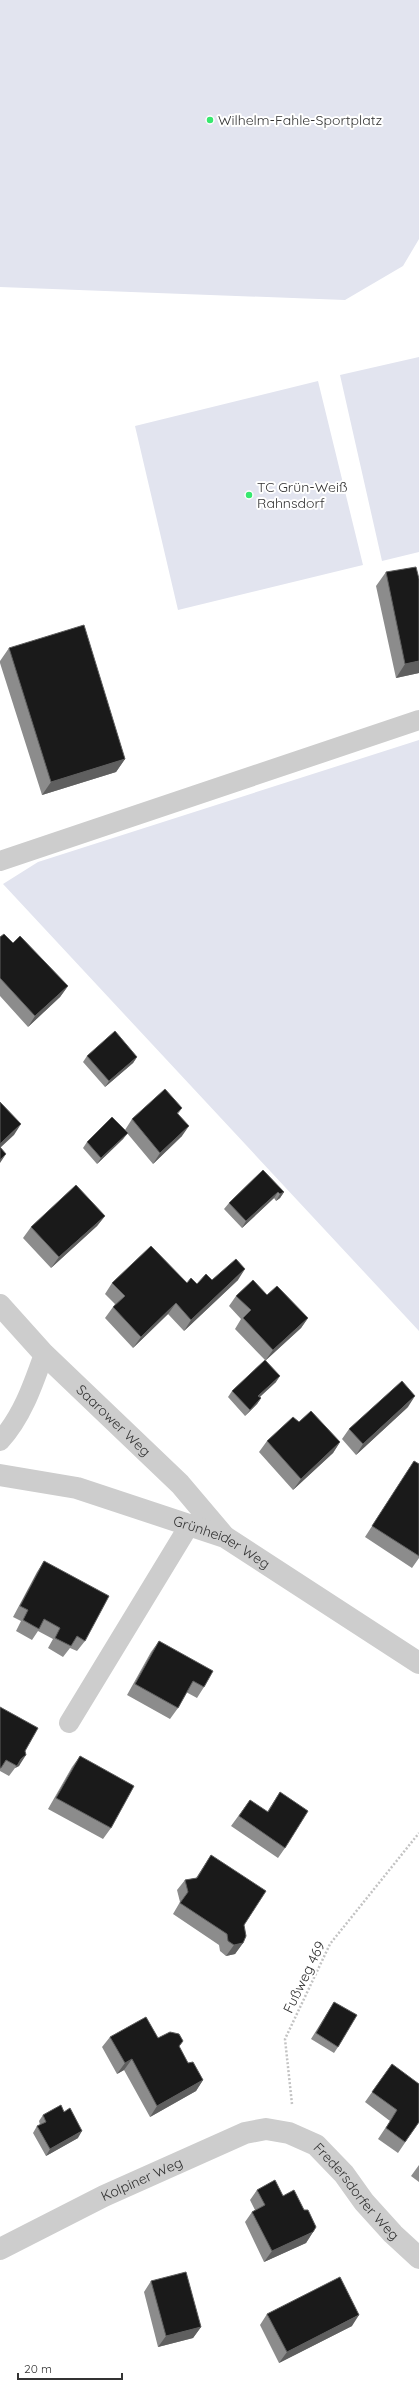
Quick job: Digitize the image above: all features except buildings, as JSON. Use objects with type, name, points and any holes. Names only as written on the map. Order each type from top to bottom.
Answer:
[{"type":"street","name":"Saarower Weg","points":[[0,1305],[44,1354],[180,1484],[225,1537]]},
{"type":"street","name":"Grünheider Weg","points":[[0,1475],[77,1488],[190,1524],[225,1537],[419,1663]]},
{"type":"street","name":"Kolpiner Weg","points":[[0,2249],[104,2196],[245,2134],[266,2129],[289,2133]]},
{"type":"street","name":"Fredersdorfer Weg","points":[[289,2133],[316,2145],[344,2174],[364,2202],[393,2234],[419,2258]]},
{"type":"lane","points":[[0,862],[419,720]]},
{"type":"lane","points":[[0,1441],[7,1433],[30,1394],[44,1354]]},
{"type":"lane","points":[[69,1723],[190,1524]]},
{"type":"path","name":"Fußweg 469","points":[[289,2133],[292,2104],[284,2039],[330,1944],[419,1833]]},
{"type":"shaded area","name":"Wilhelm-Fahle-Sportplatz","points":[[0,0],[419,0],[419,239],[403,266],[345,300],[0,287]]},
{"type":"shaded area","name":"TC Grün-Weiß Rahnsdorf","points":[[419,357],[419,552],[382,561],[340,375]]},
{"type":"shaded area","name":"TC Grün-Weiß Rahnsdorf","points":[[318,381],[363,565],[178,610],[135,426]]},
{"type":"shaded area","points":[[419,740],[419,1331],[3,884],[38,862]]},
{"type":"place","name":"Wilhelm-Fahle-Sportplatz","points":[[210,120]]},
{"type":"place","name":"TC Grün-Weiß Rahnsdorf","points":[[249,495]]}]
